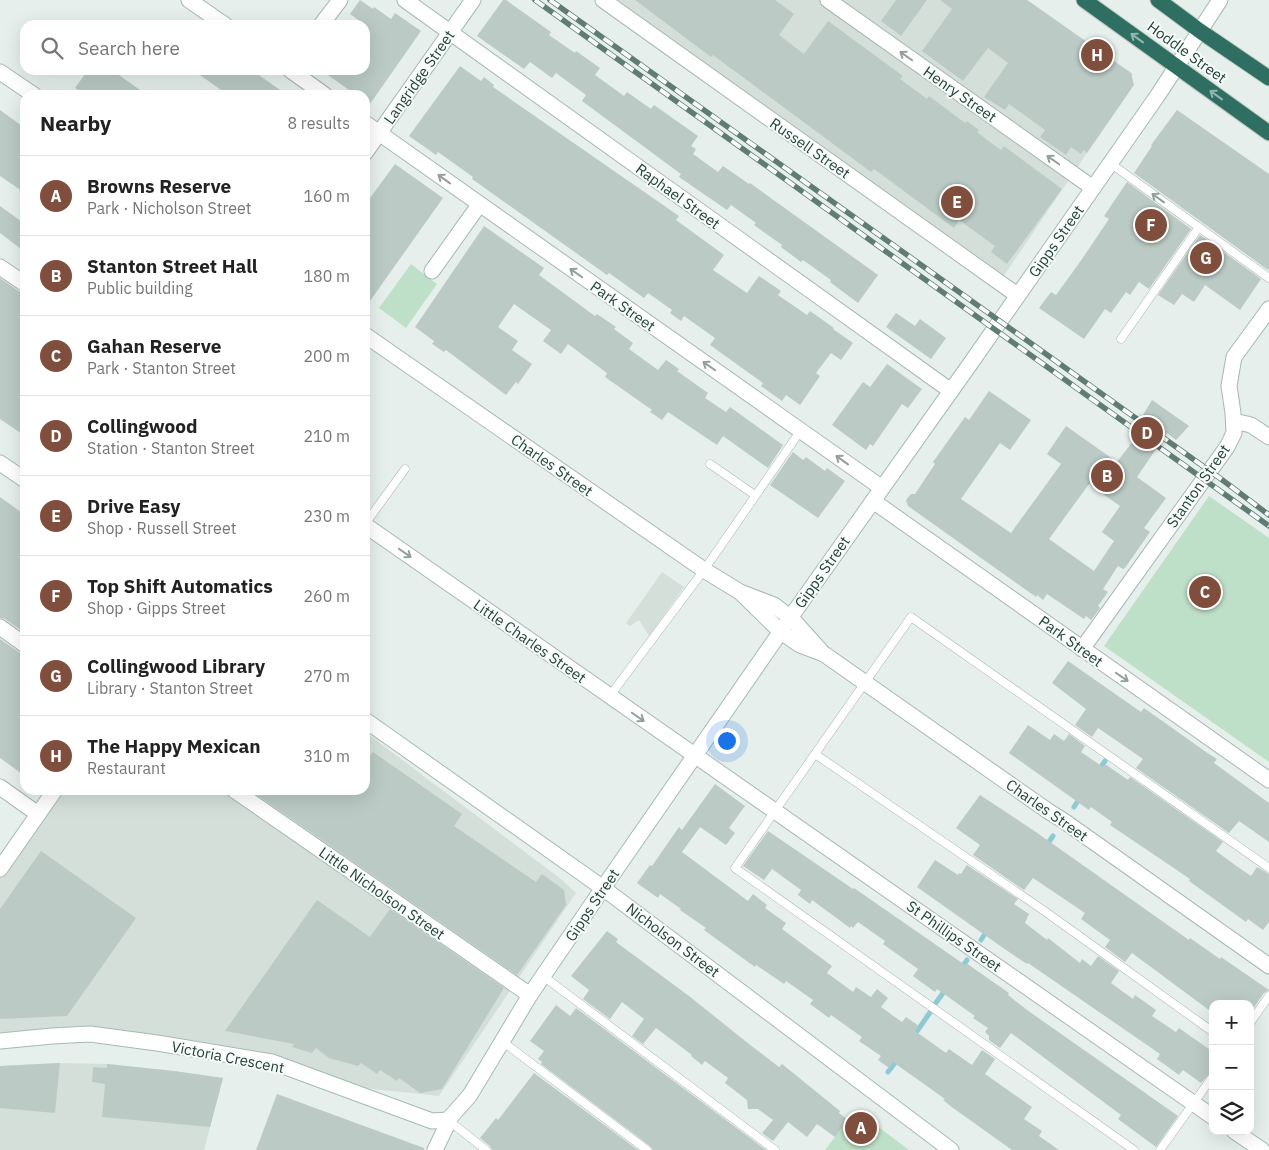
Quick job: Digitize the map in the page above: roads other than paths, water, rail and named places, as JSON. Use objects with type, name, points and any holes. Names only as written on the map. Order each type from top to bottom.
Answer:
[{"type":"highway","name":"Hoddle Street","points":[[1084,0],[1269,133]]},
{"type":"highway","name":"Hoddle Street","points":[[1158,0],[1269,78]]},
{"type":"street","points":[[189,0],[218,20]]},
{"type":"street","points":[[325,20],[340,0]]},
{"type":"street","name":"Raphael Street","points":[[405,0],[951,391]]},
{"type":"street","name":"Langridge Street","points":[[370,146],[473,0]]},
{"type":"street","name":"Russell Street","points":[[603,0],[1017,295]]},
{"type":"street","name":"Henry Street","points":[[828,0],[1093,188]]},
{"type":"street","name":"Gipps Street","points":[[435,1150],[448,1120],[470,1095],[530,995],[790,618],[1177,67],[1220,0]]},
{"type":"street","points":[[0,72],[27,90]]},
{"type":"street","points":[[297,75],[318,90]]},
{"type":"street","name":"Park Street","points":[[370,127],[882,488]]},
{"type":"street","points":[[432,272],[479,205]]},
{"type":"street","points":[[0,267],[20,281]]},
{"type":"street","name":"Stanton Street","points":[[1082,649],[1227,447],[1234,433],[1229,386],[1234,357],[1269,308]]},
{"type":"street","name":"Charles Street","points":[[370,342],[704,570],[740,592],[774,605],[790,618],[824,654],[1269,966]]},
{"type":"street","points":[[1234,421],[1251,424],[1269,437]]},
{"type":"street","points":[[0,463],[20,477]]},
{"type":"street","name":"Park Street","points":[[873,501],[1269,780]]},
{"type":"street","name":"Little Charles Street","points":[[370,529],[694,756]]},
{"type":"street","name":"Charles Street","points":[[740,592],[781,632],[800,645],[824,654]]},
{"type":"street","points":[[0,627],[20,641]]},
{"type":"street","name":"Nicholson Street","points":[[370,724],[604,888],[951,1150]]},
{"type":"street","name":"St Phillips Street","points":[[694,756],[775,810],[1209,1114]]},
{"type":"street","points":[[0,787],[38,814]]},
{"type":"street","points":[[0,869],[51,795]]},
{"type":"street","name":"Little Nicholson Street","points":[[241,795],[530,995]]},
{"type":"street","name":"Victoria Crescent","points":[[0,1041],[90,1034],[272,1062],[432,1121],[448,1120]]},
{"type":"street","points":[[1240,1135],[1262,1150]]},
{"type":"lane","points":[[1110,163],[1269,278]]},
{"type":"lane","points":[[1121,340],[1199,227]]},
{"type":"lane","points":[[609,696],[704,570],[801,430]]},
{"type":"lane","points":[[710,464],[755,495]]},
{"type":"lane","points":[[370,518],[405,469]]},
{"type":"lane","points":[[1134,1150],[735,868],[911,617],[1269,868]]},
{"type":"lane","points":[[815,754],[1043,910],[1209,1029]]},
{"type":"lane","points":[[543,976],[775,1150]]},
{"type":"lane","points":[[1254,1017],[1269,996]]},
{"type":"lane","points":[[503,1042],[647,1150]]},
{"type":"lane","points":[[1160,1150],[1209,1082]]},
{"type":"lane","points":[[448,1120],[486,1150]]},
{"type":"waterway","points":[[1098,771],[1105,761]]},
{"type":"waterway","points":[[1074,807],[1081,796]]},
{"type":"waterway","points":[[1046,846],[1053,836]]},
{"type":"waterway","points":[[981,940],[988,929]]},
{"type":"waterway","points":[[960,970],[967,960]]},
{"type":"waterway","points":[[935,1004],[946,989]]},
{"type":"waterway","points":[[913,1037],[931,1011]]},
{"type":"waterway","points":[[888,1072],[898,1059]]},
{"type":"railway","points":[[535,0],[1269,526]]},
{"type":"railway","points":[[550,0],[1269,515]]},
{"type":"place","name":"The Happy Mexican","points":[[1097,55]]},
{"type":"place","name":"Drive Easy","points":[[957,202]]},
{"type":"place","name":"Top Shift Automatics","points":[[1151,225]]},
{"type":"place","name":"Collingwood Library","points":[[1206,258]]},
{"type":"place","name":"Collingwood","points":[[1147,433]]},
{"type":"place","name":"Stanton Street Hall","points":[[1107,476]]},
{"type":"place","name":"Gahan Reserve","points":[[1205,592]]},
{"type":"place","name":"Browns Reserve","points":[[861,1128]]}]
